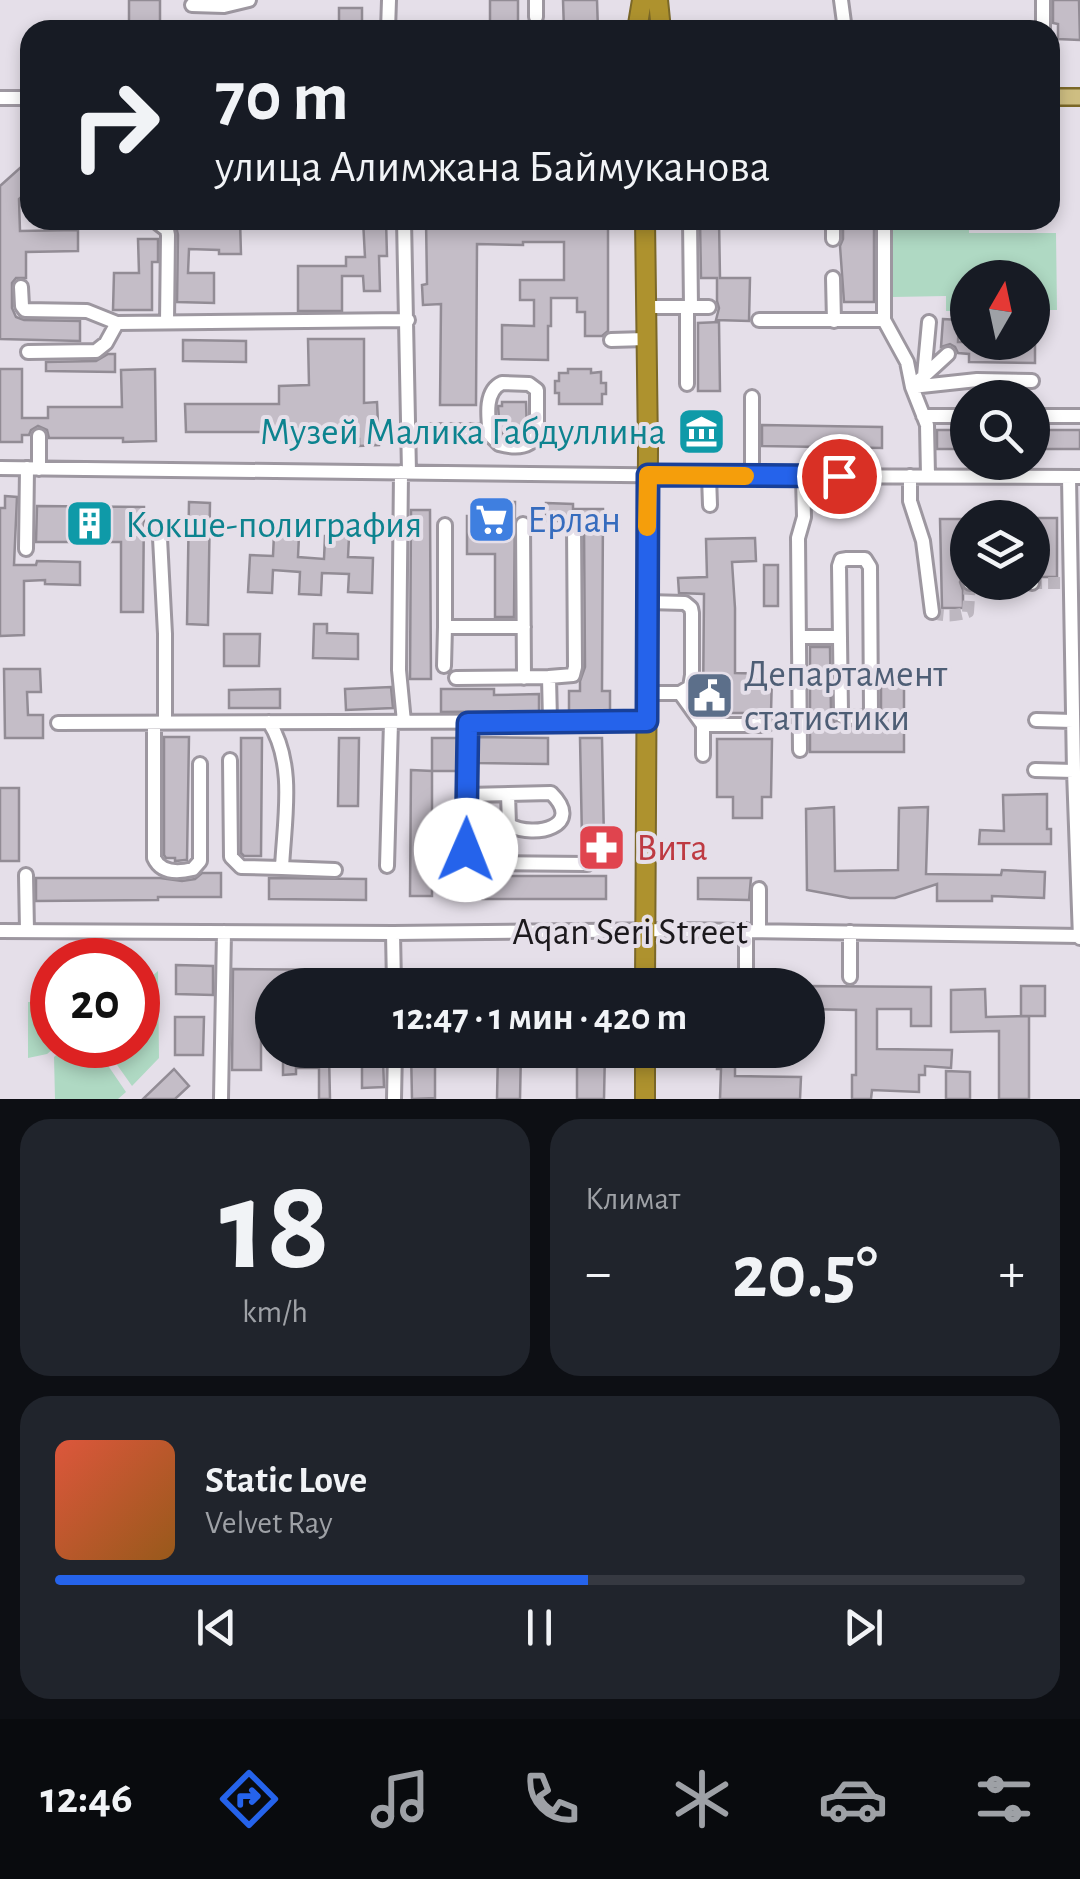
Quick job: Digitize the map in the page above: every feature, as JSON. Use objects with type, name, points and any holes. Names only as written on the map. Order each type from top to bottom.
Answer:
[{"type":"highway","points":[[645,230],[645,968]]},
{"type":"highway","points":[[645,1068],[645,1099]]},
{"type":"street","points":[[192,5],[224,6],[249,0]]},
{"type":"street","points":[[536,0],[536,18]]},
{"type":"street","points":[[167,230],[167,322]]},
{"type":"street","points":[[387,866],[397,722],[407,431],[404,230]]},
{"type":"street","points":[[687,384],[690,230]]},
{"type":"street","points":[[833,240],[834,230]]},
{"type":"street","points":[[884,230],[884,320],[906,362],[927,424],[928,476]]},
{"type":"street","points":[[833,278],[834,320]]},
{"type":"street","points":[[21,287],[25,310],[88,311],[117,323],[408,320]]},
{"type":"street","points":[[646,307],[709,307]]},
{"type":"street","points":[[759,320],[884,320]]},
{"type":"street","points":[[924,376],[930,322]]},
{"type":"street","points":[[28,352],[96,351],[104,346],[117,323]]},
{"type":"street","points":[[611,340],[646,340]]},
{"type":"street","points":[[912,387],[948,354]]},
{"type":"street","points":[[912,387],[950,383]]},
{"type":"street","points":[[496,384],[534,386],[538,395],[537,434],[532,443],[499,444],[489,430],[489,398],[496,384]]},
{"type":"street","points":[[752,397],[752,476]]},
{"type":"street","points":[[923,416],[950,416]]},
{"type":"street","points":[[1050,416],[1080,416]]},
{"type":"street","points":[[407,431],[489,430]]},
{"type":"street","points":[[26,549],[39,436]]},
{"type":"street","points":[[0,468],[1074,477],[1073,721],[1080,937]]},
{"type":"street","points":[[709,476],[710,504]]},
{"type":"street","points":[[800,750],[798,538],[804,517],[803,476]]},
{"type":"street","points":[[910,476],[910,501],[922,541],[932,612]]},
{"type":"street","points":[[524,524],[524,678]]},
{"type":"street","points":[[444,666],[445,525]]},
{"type":"street","points":[[456,678],[569,677],[574,671],[574,527]]},
{"type":"street","points":[[160,538],[165,634],[154,858],[164,870],[186,871],[200,861],[200,764]]},
{"type":"street","points":[[847,559],[865,560],[870,568],[871,712],[867,718],[846,718],[841,714],[840,637],[840,563],[847,559]]},
{"type":"street","points":[[647,602],[680,602],[692,608],[690,687],[680,693],[647,693]]},
{"type":"street","points":[[445,627],[524,627]]},
{"type":"street","points":[[799,637],[840,637]]},
{"type":"street","points":[[549,678],[550,722]]},
{"type":"street","points":[[680,693],[703,725],[703,755]]},
{"type":"street","points":[[1036,720],[1073,721]]},
{"type":"street","points":[[58,724],[647,721]]},
{"type":"street","points":[[269,722],[280,742],[285,767],[282,868]]},
{"type":"street","points":[[468,723],[466,850],[477,864],[587,864]]},
{"type":"street","points":[[703,725],[766,726]]},
{"type":"street","points":[[230,760],[233,862],[241,867],[336,870]]},
{"type":"street","points":[[1035,770],[1074,771]]},
{"type":"street","points":[[467,795],[508,794],[551,793],[558,799],[560,824],[520,832],[509,826],[508,794]]},
{"type":"street","points":[[26,875],[27,931]]},
{"type":"street","points":[[747,968],[759,890]]},
{"type":"street","name":"Aqan Seri Street","points":[[0,931],[752,930],[1080,937]]},
{"type":"street","points":[[221,1099],[224,932]]},
{"type":"street","points":[[850,932],[850,977]]},
{"type":"street","points":[[393,933],[394,968]]},
{"type":"street","points":[[394,1068],[394,1099]]},
{"type":"green space","points":[[893,230],[1056,233],[1057,310],[1050,310],[1050,260],[950,260],[950,311],[946,311],[946,296],[893,297]]},
{"type":"green space","points":[[28,1002],[30,1002],[30,1058]]},
{"type":"green space","points":[[54,1068],[110,1068],[126,1092],[118,1099],[55,1099]]},
{"type":"green space","points":[[119,1068],[149,1068],[132,1086]]},
{"type":"building","points":[[129,0],[160,0],[160,20],[129,20]]},
{"type":"building","points":[[490,0],[518,0],[518,20],[490,20]]},
{"type":"building","points":[[563,0],[597,0],[598,20],[564,20]]},
{"type":"building","points":[[1053,0],[1079,0],[1080,40],[1060,39],[1060,20],[1053,20]]},
{"type":"building","points":[[339,8],[362,8],[362,20],[339,20]]},
{"type":"building","points":[[20,168],[20,231],[78,230],[78,251],[26,252],[26,278],[16,278],[12,283],[12,308],[16,317],[24,320],[80,321],[80,341],[0,339],[0,186]]},
{"type":"building","points":[[177,230],[240,230],[241,254],[189,249],[188,273],[214,273],[214,303],[177,302]]},
{"type":"building","points":[[364,230],[386,230],[387,256],[379,256],[380,291],[364,291],[363,276],[342,276],[342,311],[298,311],[298,266],[346,266],[346,257],[365,257]]},
{"type":"building","points":[[426,230],[608,230],[608,331],[602,336],[585,336],[585,312],[577,312],[577,298],[551,298],[548,360],[502,359],[502,325],[534,326],[534,300],[520,300],[520,280],[564,280],[564,242],[477,244],[476,405],[440,405],[441,304],[423,305],[422,285],[427,284]]},
{"type":"building","points":[[700,230],[719,230],[720,278],[750,278],[749,321],[716,320],[717,278],[701,278]]},
{"type":"building","points":[[843,230],[874,230],[874,302],[844,302],[840,246]]},
{"type":"building","points":[[138,239],[158,239],[158,262],[152,262],[152,310],[113,310],[114,273],[139,273]]},
{"type":"building","points":[[943,319],[950,319],[950,344],[941,347]]},
{"type":"building","points":[[719,322],[720,391],[698,391],[698,323]]},
{"type":"building","points":[[308,339],[364,339],[364,403],[377,402],[379,445],[359,446],[359,439],[280,440],[279,432],[186,432],[185,404],[279,404],[279,386],[309,385]]},
{"type":"building","points":[[183,340],[246,341],[246,362],[183,361]]},
{"type":"building","points":[[115,354],[115,372],[46,371],[46,362],[96,361]]},
{"type":"building","points":[[969,360],[1035,360],[1035,363]]},
{"type":"building","points":[[0,369],[22,369],[22,418],[48,418],[48,407],[122,407],[121,370],[155,369],[156,441],[49,438],[47,430],[38,426],[29,435],[22,435],[22,442],[0,442]]},
{"type":"building","points":[[568,369],[601,372],[601,383],[606,383],[602,404],[559,404],[555,381],[559,381],[559,373],[568,373]]},
{"type":"building","points":[[502,402],[526,402],[524,434],[504,435],[500,430],[498,406]]},
{"type":"building","points":[[691,412],[715,412],[715,449],[691,449],[686,424],[691,424]]},
{"type":"building","points":[[762,425],[882,427],[882,448],[762,446]]},
{"type":"building","points":[[937,430],[950,430],[950,449],[937,449]]},
{"type":"building","points":[[1050,430],[1080,430],[1080,449],[1050,449]]},
{"type":"building","points":[[5,496],[17,497],[14,565],[80,562],[80,585],[24,581],[24,635],[0,636],[0,508],[5,508]]},
{"type":"building","points":[[189,502],[210,503],[208,625],[187,624]]},
{"type":"building","points":[[489,502],[515,502],[514,617],[495,617],[495,554],[467,554],[467,516],[489,516]]},
{"type":"building","points":[[546,503],[573,504],[573,509],[603,509],[602,691],[610,691],[610,711],[569,711],[569,691],[580,691],[585,667],[584,527],[575,517],[546,521]]},
{"type":"building","name":"Кокше-полиграфия","points":[[37,506],[144,507],[143,612],[121,612],[121,542],[36,542]]},
{"type":"building","points":[[411,510],[430,510],[431,679],[410,679]]},
{"type":"building","points":[[1050,518],[1057,518],[1057,577],[1050,577]]},
{"type":"building","points":[[940,519],[950,519],[950,600],[963,600],[963,608],[942,608]]},
{"type":"building","points":[[274,534],[299,535],[298,557],[324,559],[325,536],[349,537],[348,557],[373,558],[372,593],[348,592],[349,574],[322,573],[321,595],[299,594],[300,572],[273,570],[272,593],[248,592],[250,555],[273,556]]},
{"type":"building","points":[[755,538],[756,561],[732,562],[735,673],[772,674],[771,713],[706,713],[704,594],[679,593],[678,578],[707,577],[706,539]]},
{"type":"building","points":[[764,565],[778,565],[778,606],[764,606]]},
{"type":"building","points":[[314,624],[327,624],[327,633],[358,634],[358,659],[313,658]]},
{"type":"building","points":[[224,634],[260,634],[259,666],[224,666]]},
{"type":"building","points":[[810,647],[830,647],[831,713],[840,726],[877,723],[881,713],[881,676],[904,676],[904,752],[810,752]]},
{"type":"building","points":[[4,669],[40,669],[41,692],[27,692],[28,715],[43,715],[43,738],[5,738]]},
{"type":"building","points":[[391,687],[393,708],[346,710],[345,689]]},
{"type":"building","points":[[280,689],[280,708],[229,708],[229,690]]},
{"type":"building","points":[[441,689],[494,689],[494,695],[539,694],[539,711],[441,712]]},
{"type":"building","points":[[164,737],[189,737],[187,860],[175,861],[164,855]]},
{"type":"building","points":[[478,737],[548,738],[548,764],[477,763]]},
{"type":"building","points":[[241,738],[262,738],[261,856],[241,853]]},
{"type":"building","points":[[339,738],[359,738],[358,806],[338,806]]},
{"type":"building","points":[[432,738],[458,738],[457,771],[432,771]]},
{"type":"building","points":[[580,738],[602,738],[604,841],[613,841],[613,853],[589,853],[588,841],[582,840]]},
{"type":"building","points":[[717,739],[772,739],[771,797],[762,797],[762,818],[733,818],[733,797],[717,797]]},
{"type":"building","points":[[411,770],[432,771],[432,896],[410,896]]},
{"type":"building","points":[[0,788],[19,788],[19,861],[0,861]]},
{"type":"building","points":[[1047,794],[1051,844],[979,844],[980,830],[1004,831],[1003,795]]},
{"type":"building","points":[[834,807],[835,871],[898,870],[899,808],[928,807],[926,874],[1045,872],[1044,898],[992,896],[992,901],[937,901],[937,884],[895,898],[850,898],[807,890],[806,809]]},
{"type":"building","points":[[202,873],[221,873],[221,897],[36,901],[36,878],[182,881]]},
{"type":"building","points":[[482,876],[606,876],[606,899],[482,899]]},
{"type":"building","points":[[269,878],[366,879],[366,900],[269,899]]},
{"type":"building","points":[[698,878],[751,878],[749,900],[698,899]]},
{"type":"building","points":[[176,965],[213,966],[213,995],[176,994]]},
{"type":"building","points":[[233,969],[255,969],[255,1068],[261,1070],[232,1070]]},
{"type":"building","points":[[825,986],[931,987],[931,1026],[911,1026],[911,1009],[877,1009],[877,1049],[952,1050],[951,1068],[925,1066],[925,1075],[919,1075],[919,1092],[872,1090],[871,1099],[852,1099],[856,1010],[825,1009]]},
{"type":"building","points":[[1021,986],[1045,986],[1045,1016],[1021,1016]]},
{"type":"building","points":[[985,989],[986,1017],[1029,1016],[1029,1099],[999,1099],[999,1031],[951,1032],[951,990]]},
{"type":"building","points":[[175,1017],[204,1017],[203,1055],[175,1055]]},
{"type":"building","points":[[283,1068],[296,1068],[296,1074],[283,1075]]},
{"type":"building","points":[[319,1068],[329,1068],[330,1099],[319,1099]]},
{"type":"building","points":[[362,1068],[383,1068],[384,1087],[362,1088]]},
{"type":"building","points":[[411,1068],[435,1068],[435,1098],[412,1099]]},
{"type":"building","points":[[498,1068],[521,1068],[520,1099],[497,1099]]},
{"type":"building","points":[[577,1068],[605,1068],[604,1099],[577,1099]]},
{"type":"building","points":[[735,1068],[735,1076],[801,1077],[800,1099],[720,1099],[721,1069],[717,1069]]},
{"type":"building","points":[[174,1069],[189,1086],[175,1099],[143,1099]]},
{"type":"building","points":[[946,1071],[970,1072],[970,1099],[946,1099]]},
{"type":"tunnel","points":[[932,612],[968,612],[970,583],[1072,583]]},
{"type":"slow traffic","points":[[647,527],[648,475],[745,476]]},
{"type":"place","name":"Музей Малика Габдуллина","points":[[701,431]]},
{"type":"place","name":"Ерлан","points":[[492,519]]},
{"type":"place","name":"Кокше-полиграфия","points":[[90,524]]},
{"type":"place","name":"Департамент статистики","points":[[709,695]]},
{"type":"place","name":"Вита","points":[[601,847]]},
{"type":"route","points":[[466,850],[468,723],[647,721],[648,475],[839,476]]}]
